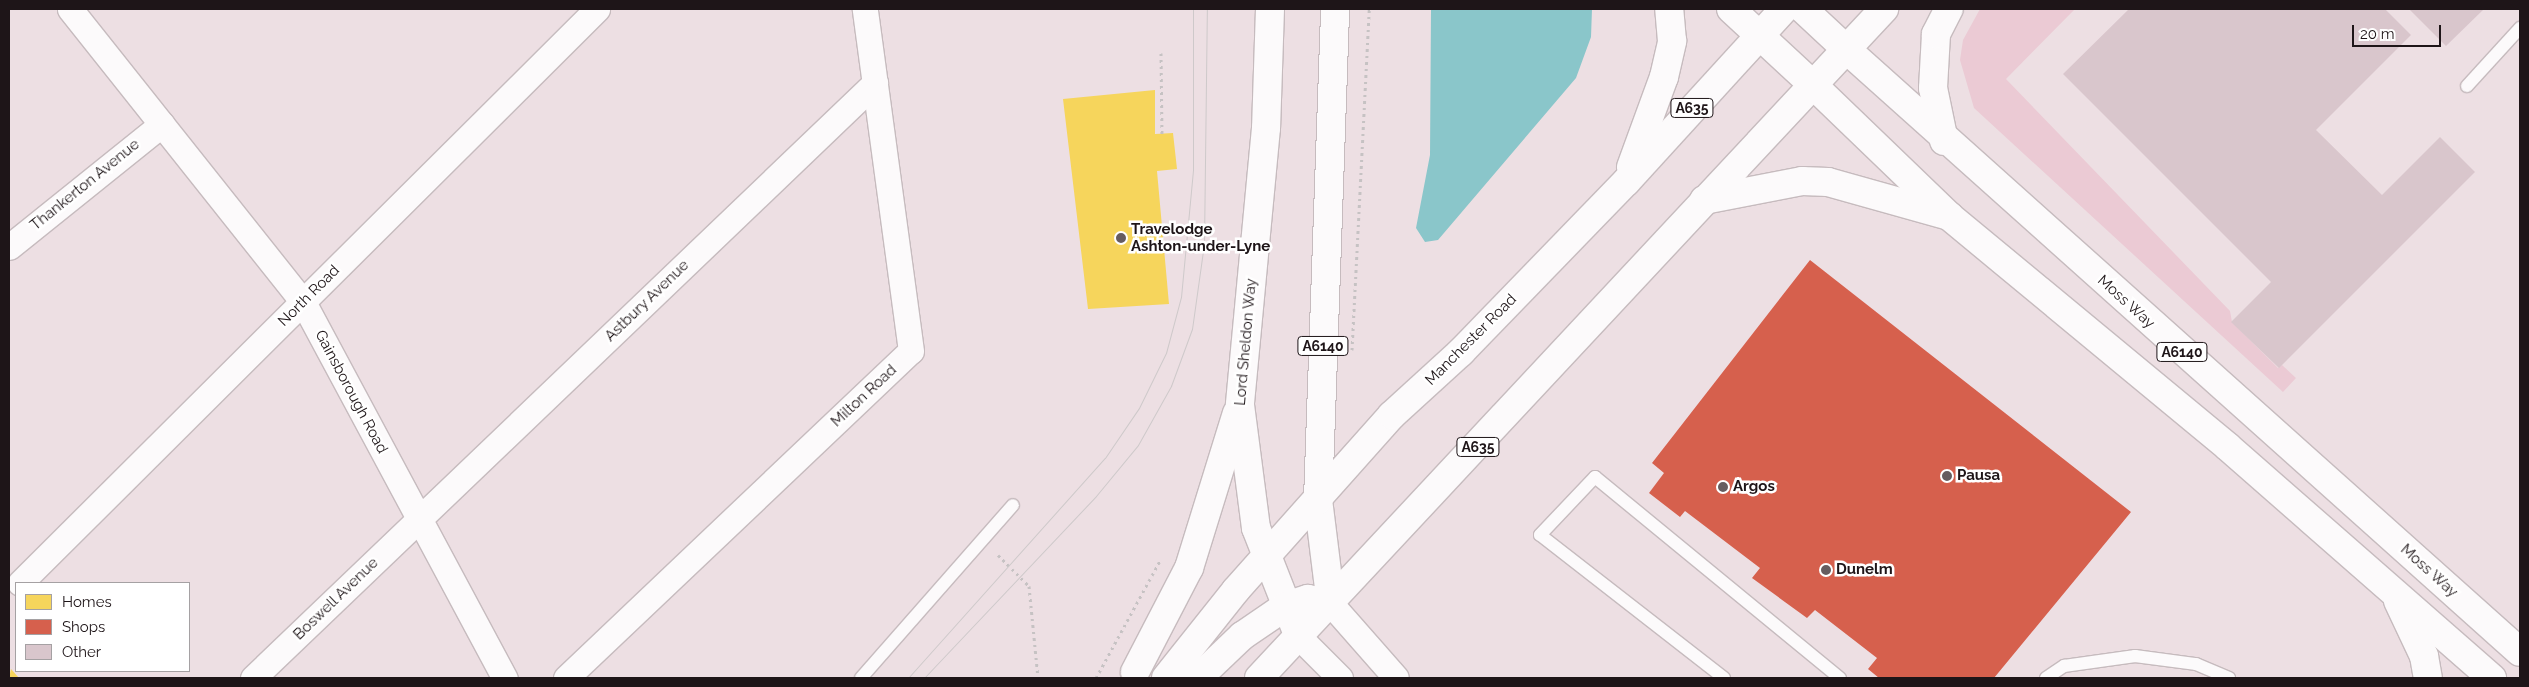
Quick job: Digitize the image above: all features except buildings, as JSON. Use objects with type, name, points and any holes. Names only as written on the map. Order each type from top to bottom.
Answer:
[{"type":"main road","name":"Lord Sheldon Way","points":[[1270,9],[1266,128],[1240,405],[1256,528],[1266,559],[1298,637]]},
{"type":"main road","name":"A6140","points":[[1331,604],[1318,500],[1335,9]]},
{"type":"main road","points":[[1626,182],[1664,77],[1672,41],[1669,9]]},
{"type":"main road","name":"A6140","points":[[1731,9],[1760,34],[1950,216],[2392,590],[2492,678]]},
{"type":"main road","name":"Manchester Road","points":[[1166,678],[1266,559],[1392,415],[1461,352],[1626,182],[1784,9]]},
{"type":"main road","name":"Moss Way","points":[[1803,9],[1944,141],[2520,652]]},
{"type":"main road","name":"A635","points":[[1258,678],[1331,604],[1704,200],[1884,9]]},
{"type":"main road","points":[[1944,141],[1933,88],[1936,34],[1949,9]]},
{"type":"main road","points":[[1704,200],[1802,182],[1828,182],[1950,216]]},
{"type":"main road","points":[[1133,675],[1189,568],[1240,405]]},
{"type":"main road","points":[[2392,590],[2424,656],[2428,678]]},
{"type":"main road","points":[[1198,678],[1242,636],[1286,606],[1308,598],[1331,604]]},
{"type":"street","name":"Gainsborough Road","points":[[70,9],[303,302],[505,678]]},
{"type":"street","name":"North Road","points":[[21,582],[598,9]]},
{"type":"street","name":"Milton Road","points":[[566,678],[911,351],[865,9]]},
{"type":"street","name":"Astbury Avenue","points":[[419,519],[875,83]]},
{"type":"street","name":"Thankerton Avenue","points":[[9,247],[162,124]]},
{"type":"street","name":"Boswell Avenue","points":[[253,678],[419,519]]},
{"type":"street","points":[[1331,604],[1396,678]]},
{"type":"street","points":[[1298,637],[1340,678]]},
{"type":"lane","points":[[2467,86],[2520,28]]},
{"type":"lane","points":[[1724,678],[1540,534],[1595,477],[1840,678]]},
{"type":"lane","points":[[861,678],[1013,505]]},
{"type":"lane","points":[[2046,678],[2064,666],[2135,656],[2196,664],[2229,678]]},
{"type":"path","points":[[1322,358],[1355,349],[1368,9]]},
{"type":"path","points":[[1161,52],[1162,134]]},
{"type":"path","points":[[1002,550],[997,556],[1030,586],[1038,678]]},
{"type":"shaded area","points":[[1980,9],[2075,9],[2006,79],[2230,311],[2232,322],[2278,368],[2282,365],[2296,378],[2283,392],[1974,108],[1960,60],[1963,40]]},
{"type":"water","points":[[1431,9],[1592,9],[1591,37],[1576,78],[1438,240],[1425,242],[1416,228],[1430,155]]},
{"type":"tram line","points":[[908,678],[1105,458],[1139,408],[1166,353],[1181,297],[1193,170],[1193,9]]},
{"type":"tram line","points":[[924,678],[1096,496],[1138,445],[1171,386],[1192,329],[1204,244],[1207,9]]},
{"type":"place","name":"Travelodge Ashton-under-Lyne","points":[[1121,238]]},
{"type":"place","name":"Pausa","points":[[1947,476]]},
{"type":"place","name":"Argos","points":[[1723,487]]},
{"type":"place","name":"Dunelm","points":[[1826,570]]}]
